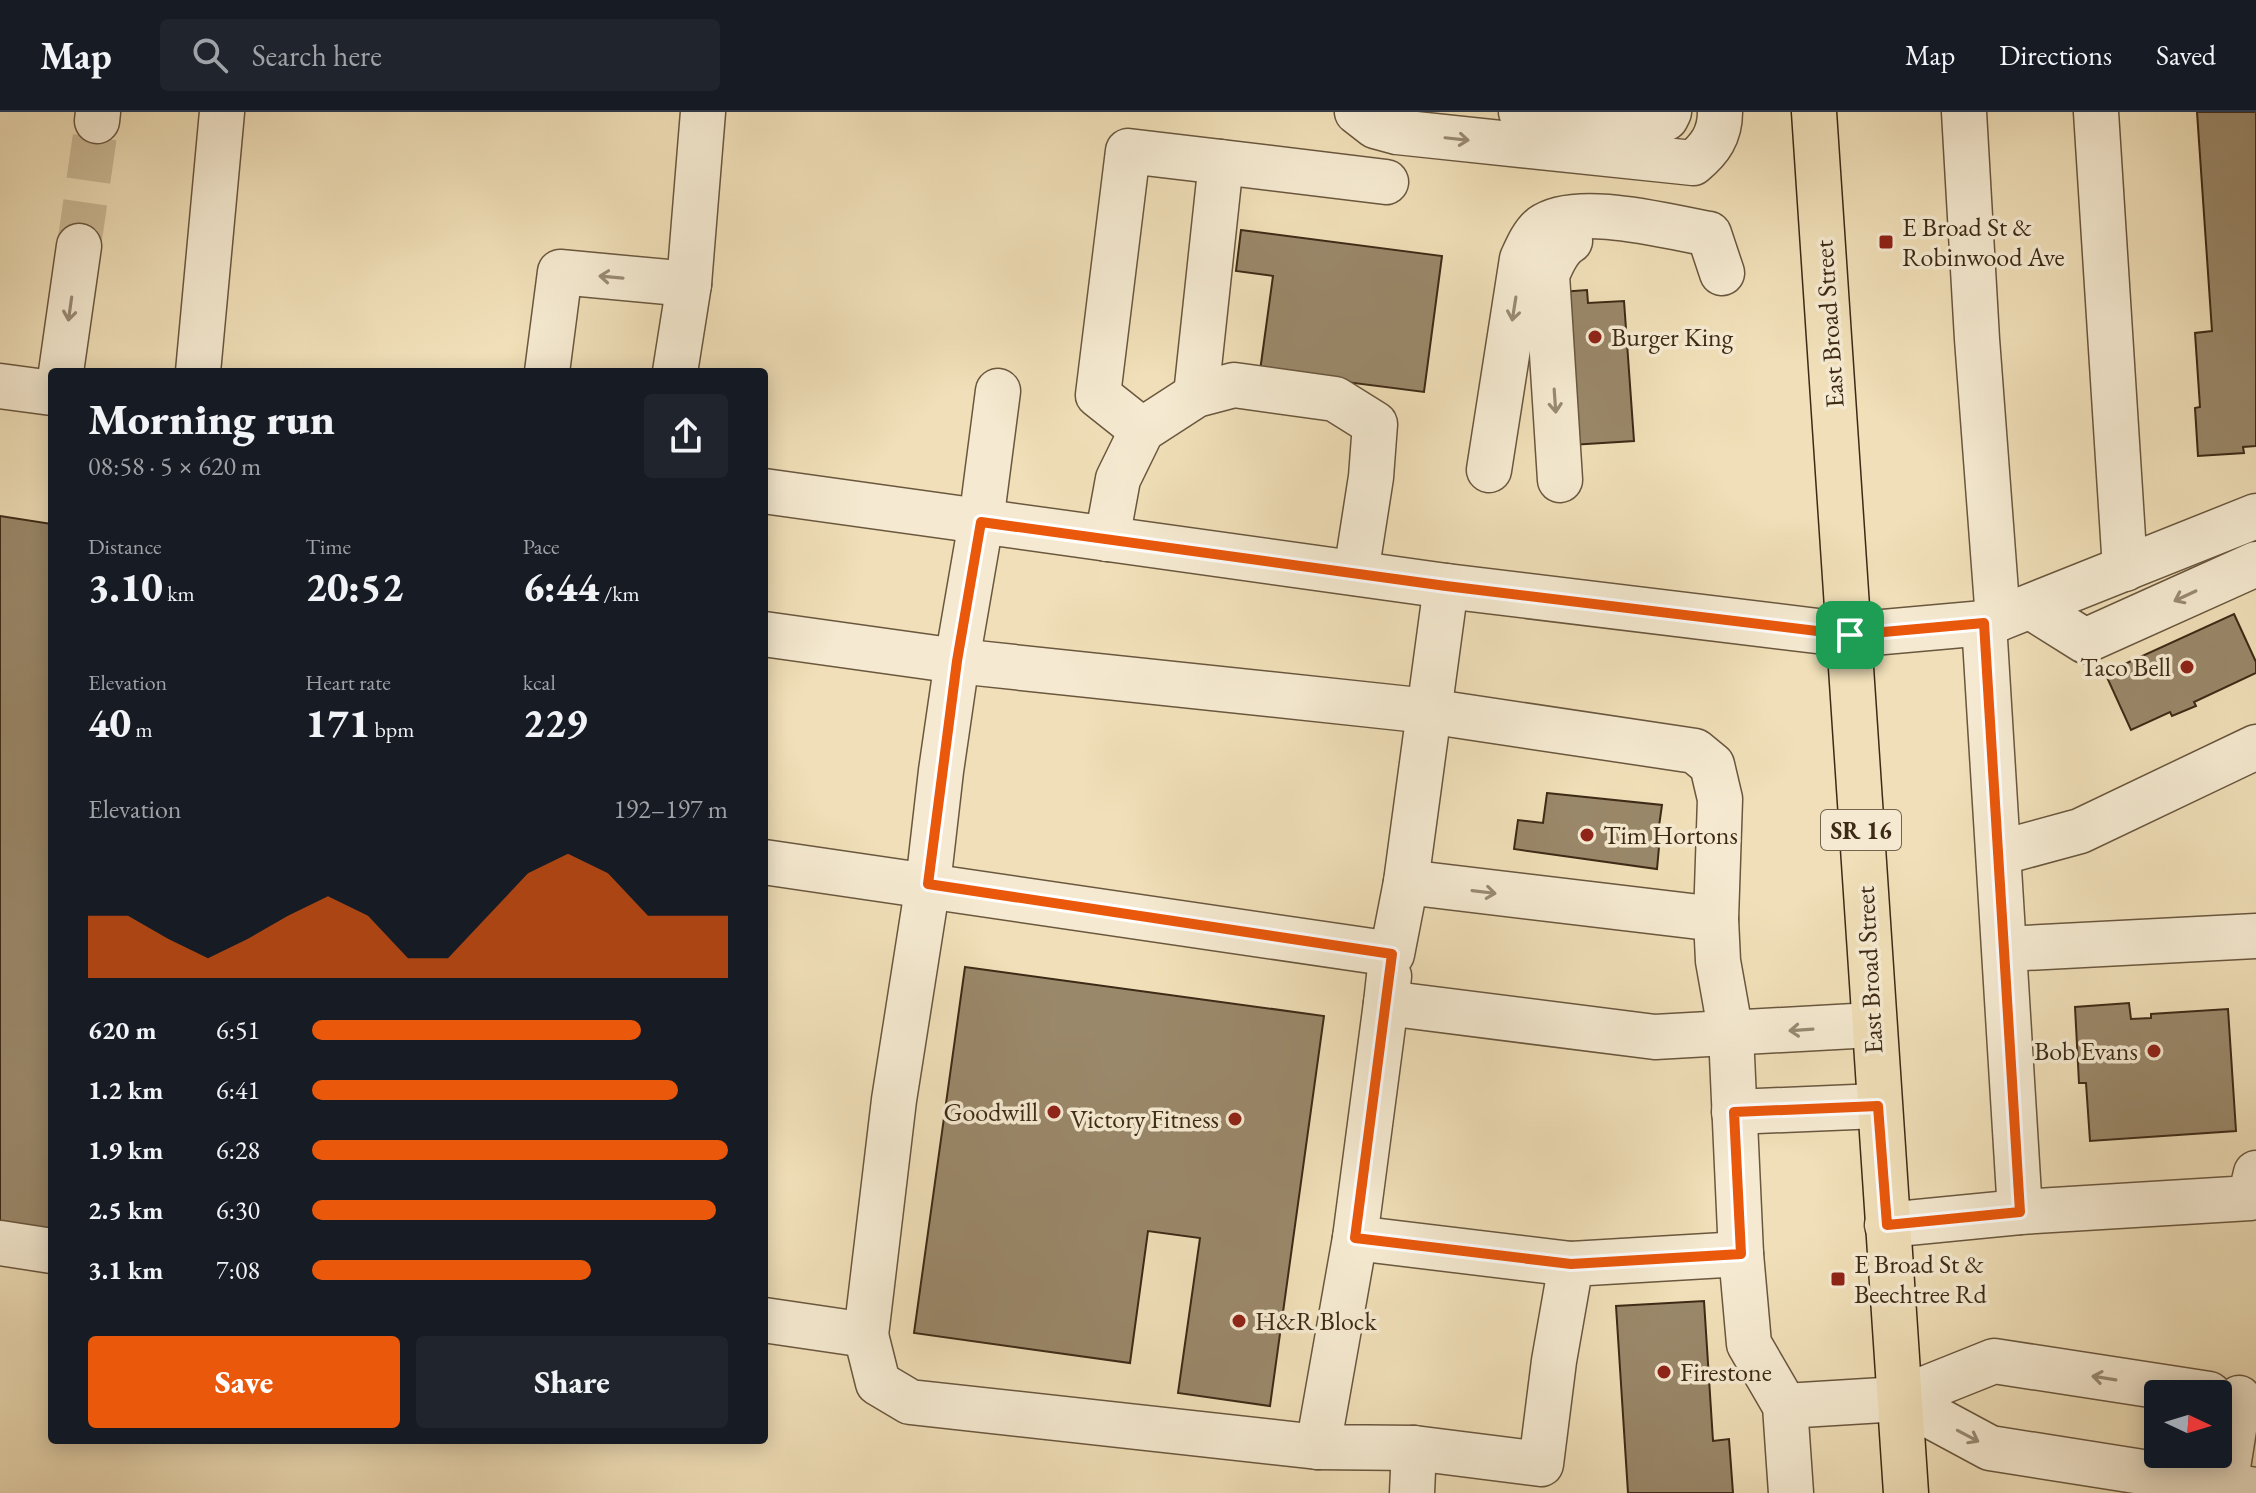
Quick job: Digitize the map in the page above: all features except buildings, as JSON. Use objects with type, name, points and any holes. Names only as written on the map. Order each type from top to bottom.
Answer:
[{"type":"main road","name":"East Broad Street","points":[[1814,112],[1850,635],[1872,1025],[1906,1493]]},
{"type":"street","points":[[198,368],[222,112]]},
{"type":"street","points":[[676,368],[689,284],[703,112]]},
{"type":"street","points":[[1357,112],[1375,126],[1397,132],[1693,163],[1708,151],[1720,128],[1720,112]]},
{"type":"street","points":[[1521,112],[1652,125],[1666,118],[1669,112]]},
{"type":"street","points":[[1964,112],[1977,339],[2004,616],[1999,853],[2020,1212]]},
{"type":"street","points":[[2096,112],[2125,569]]},
{"type":"street","points":[[1142,430],[1098,395],[1128,151],[1386,182]]},
{"type":"street","points":[[1196,395],[1221,162]]},
{"type":"street","points":[[1489,470],[1522,259],[1538,229],[1552,220],[1566,217],[1611,217],[1709,234],[1722,273],[1696,252],[1585,235],[1565,243],[1554,259],[1547,275],[1560,480]]},
{"type":"street","points":[[62,368],[79,246]]},
{"type":"street","points":[[548,368],[560,272],[689,284]]},
{"type":"street","points":[[1107,539],[1118,479],[1142,430],[1196,395],[1234,385],[1335,399],[1375,424],[1371,477],[1356,573]]},
{"type":"street","points":[[0,386],[48,392]]},
{"type":"street","points":[[998,391],[894,1100],[866,1335],[878,1383],[910,1402],[1318,1447],[1414,1448],[1541,1464],[1554,1361],[1571,1264]]},
{"type":"street","points":[[768,492],[1446,586],[1850,635],[2004,616],[2256,516]]},
{"type":"street","points":[[2004,616],[2085,641],[2256,564]]},
{"type":"street","points":[[1318,1447],[1355,1238],[1392,954],[1406,882],[1446,586]]},
{"type":"street","points":[[768,635],[957,661],[1428,711],[1695,751],[1712,765],[1720,799],[1716,919],[1718,961],[1731,1034],[1741,1254],[1749,1344],[1785,1406],[1791,1493]]},
{"type":"street","points":[[1999,853],[2080,831],[2256,747]]},
{"type":"street","points":[[768,863],[1392,954]]},
{"type":"street","points":[[1406,882],[1716,919]]},
{"type":"street","points":[[2005,949],[2256,936]]},
{"type":"street","points":[[1386,1003],[1655,1037],[1872,1025]]},
{"type":"street","points":[[1734,1112],[1878,1106]]},
{"type":"street","points":[[1887,1225],[2020,1212],[2250,1198],[2256,1173]]},
{"type":"street","points":[[1355,1238],[1571,1264],[1741,1254]]},
{"type":"street","points":[[0,1243],[48,1250]]},
{"type":"street","points":[[768,1321],[866,1335]]},
{"type":"street","points":[[1785,1406],[1899,1399],[1994,1361],[2144,1384]]},
{"type":"street","points":[[1899,1399],[1990,1448],[2241,1488],[2232,1414]]},
{"type":"street","points":[[1412,1493],[1414,1448]]},
{"type":"tunnel","points":[[79,246],[97,121]]},
{"type":"place","name":"E Broad St & Robinwood Ave","points":[[1886,242]]},
{"type":"place","name":"Burger King","points":[[1595,337]]},
{"type":"place","name":"Taco Bell","points":[[2187,667]]},
{"type":"place","name":"Tim Hortons","points":[[1587,835]]},
{"type":"place","name":"Bob Evans","points":[[2154,1051]]},
{"type":"place","name":"Goodwill","points":[[1054,1112]]},
{"type":"place","name":"Victory Fitness","points":[[1235,1119]]},
{"type":"place","name":"E Broad St & Beechtree Rd","points":[[1838,1279]]},
{"type":"place","name":"H&R Block","points":[[1239,1321]]},
{"type":"place","name":"Firestone","points":[[1664,1372]]},
{"type":"route","points":[[981,522],[1446,586],[1850,635],[1984,623],[2020,1212],[1887,1225],[1878,1106],[1734,1112],[1741,1254],[1571,1264],[1355,1238],[1392,954],[928,884],[957,661],[981,522]]}]
